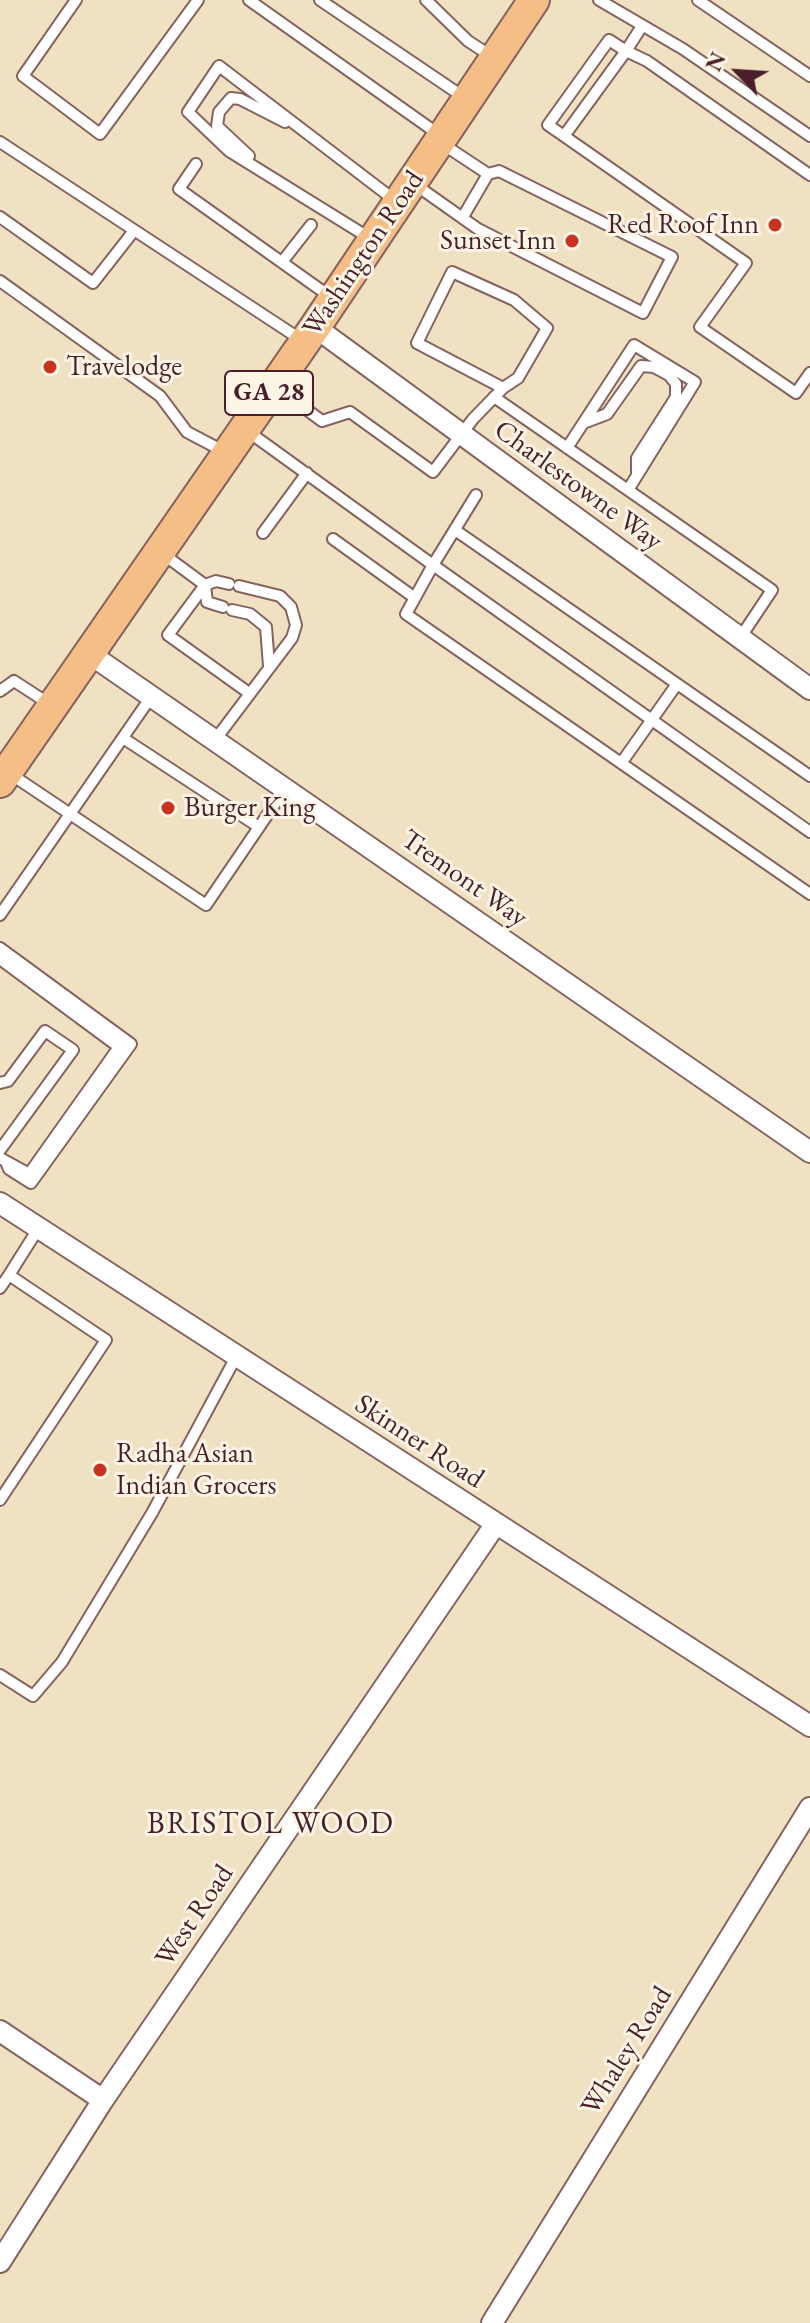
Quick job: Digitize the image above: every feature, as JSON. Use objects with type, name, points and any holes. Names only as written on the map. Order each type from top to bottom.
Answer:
[{"type":"main road","name":"Washington Road","points":[[3,774],[310,334],[534,0]]},
{"type":"street","name":"Charlestowne Way","points":[[310,334],[461,436],[810,689]]},
{"type":"street","name":"Tremont Way","points":[[87,652],[810,1152]]},
{"type":"street","name":"Skinner Road","points":[[0,1203],[810,1726]]},
{"type":"street","name":"West Road","points":[[0,2262],[103,2100],[495,1525]]},
{"type":"street","name":"Whaley Road","points":[[492,2323],[810,1808]]},
{"type":"street","points":[[0,2031],[103,2100]]},
{"type":"lane","points":[[76,0],[23,76],[100,134],[198,0]]},
{"type":"lane","points":[[249,0],[488,174]]},
{"type":"lane","points":[[320,0],[467,99]]},
{"type":"lane","points":[[426,0],[468,41],[494,58]]},
{"type":"lane","points":[[599,0],[683,49],[810,136]]},
{"type":"lane","points":[[698,0],[810,76]]},
{"type":"lane","points":[[564,136],[642,26]]},
{"type":"lane","points":[[810,175],[647,61],[609,40],[548,125],[746,263],[700,327],[796,393],[810,373]]},
{"type":"lane","points":[[311,136],[219,66],[188,112],[229,151],[373,241]]},
{"type":"lane","points":[[270,176],[217,126],[219,112],[231,98],[240,99],[311,136],[405,192],[464,215],[478,229],[643,313],[672,257],[499,171],[488,174],[464,215]]},
{"type":"lane","points":[[0,142],[133,232],[310,334]]},
{"type":"lane","points":[[196,164],[179,189],[333,300]]},
{"type":"lane","points":[[0,217],[93,283],[133,232]]},
{"type":"lane","points":[[282,262],[311,225]]},
{"type":"lane","points":[[274,385],[322,421],[350,412],[433,472],[494,397],[518,378],[547,328],[514,300],[452,272],[417,343],[503,388]]},
{"type":"lane","points":[[0,281],[160,396],[187,432],[235,441],[307,473],[810,832]]},
{"type":"lane","points":[[567,448],[634,345],[695,382],[628,490]]},
{"type":"lane","points":[[584,422],[607,414],[641,366],[654,367],[669,375],[676,384],[676,397],[637,458],[637,476]]},
{"type":"lane","points":[[494,397],[772,590],[740,638]]},
{"type":"lane","points":[[263,533],[307,473]]},
{"type":"lane","points":[[476,495],[406,614],[810,894]]},
{"type":"lane","points":[[455,530],[810,776]]},
{"type":"lane","points":[[333,539],[415,598]]},
{"type":"lane","points":[[159,550],[205,585],[207,602],[250,614],[266,627],[269,666]]},
{"type":"lane","points":[[215,740],[292,638],[296,625],[291,607],[280,596],[216,581],[205,585],[168,635],[249,693]]},
{"type":"lane","points":[[0,691],[14,681],[52,706]]},
{"type":"lane","points":[[622,762],[677,684]]},
{"type":"lane","points":[[0,915],[151,697]]},
{"type":"lane","points":[[123,738],[259,827]]},
{"type":"lane","points":[[3,774],[71,814],[206,905],[285,789]]},
{"type":"lane","points":[[0,948],[131,1044],[31,1183],[9,1169],[3,1160]]},
{"type":"lane","points":[[0,959],[119,1047],[29,1174],[3,1160]]},
{"type":"lane","points":[[0,1083],[8,1081],[45,1031],[73,1050],[0,1150]]},
{"type":"lane","points":[[0,1288],[38,1229]]},
{"type":"lane","points":[[0,1500],[106,1340],[9,1275]]},
{"type":"lane","points":[[0,1675],[33,1696],[62,1662],[168,1486],[236,1357]]},
{"type":"place","name":"Red Roof Inn","points":[[775,225]]},
{"type":"place","name":"Sunset Inn","points":[[572,241]]},
{"type":"place","name":"Travelodge","points":[[50,367]]},
{"type":"place","name":"Burger King","points":[[168,808]]},
{"type":"place","name":"Radha Asian Indian Grocers","points":[[100,1470]]},
{"type":"district","name":"BRISTOL WOOD","points":[[271,1825]]}]
